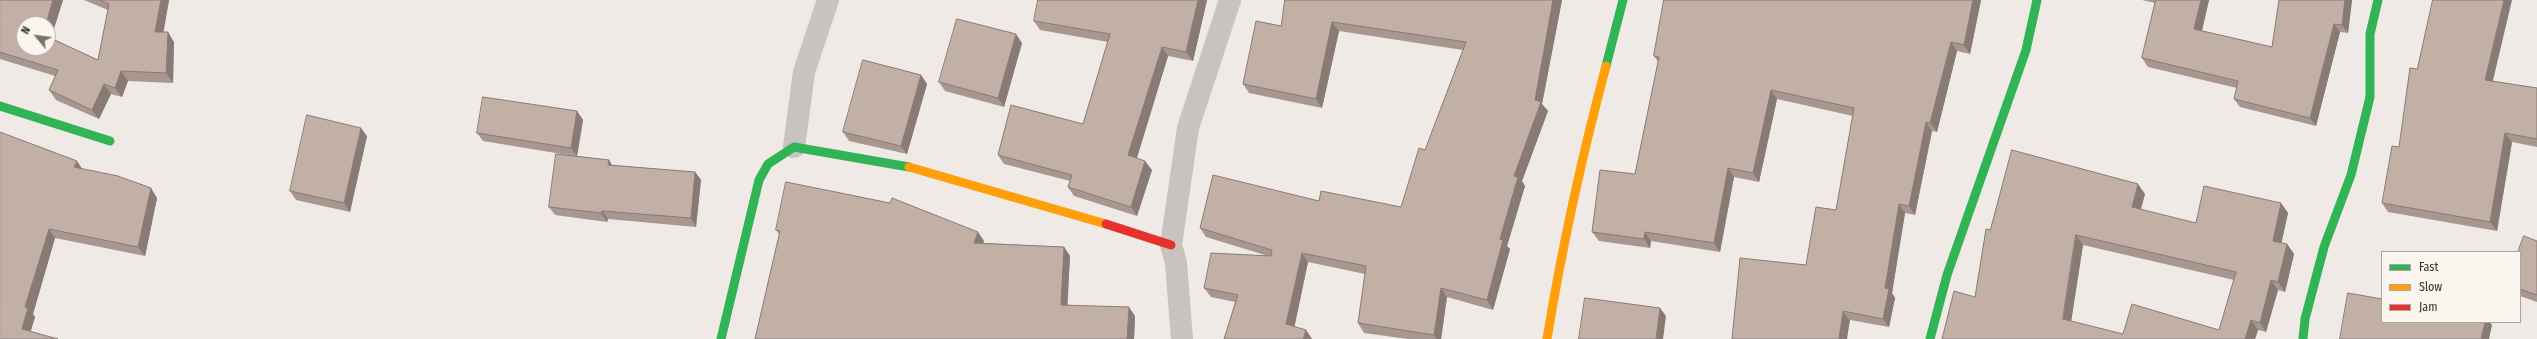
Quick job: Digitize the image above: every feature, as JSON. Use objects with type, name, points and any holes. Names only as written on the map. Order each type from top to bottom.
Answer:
[{"type":"street","points":[[794,147],[804,72],[828,0]]},
{"type":"street","points":[[1182,339],[1176,263],[1171,245],[1188,128],[1230,0]]},
{"type":"street","points":[[1547,339],[1559,267],[1584,150],[1623,0]]},
{"type":"street","points":[[1930,339],[1947,275],[2026,50],[2037,0]]},
{"type":"street","points":[[2303,339],[2305,319],[2324,247],[2351,175],[2370,97],[2370,34],[2378,0]]},
{"type":"street","points":[[0,106],[110,140]]},
{"type":"street","points":[[721,339],[758,180],[768,164],[794,147],[908,167],[1042,204],[1171,245]]},
{"type":"building","points":[[0,0],[53,0],[48,16],[16,16],[16,56],[56,56],[56,41],[98,60],[109,4],[100,0],[161,0],[155,32],[168,32],[166,73],[121,71],[115,88],[104,84],[92,110],[49,90],[58,70],[0,52]]},
{"type":"building","points":[[1038,0],[1198,0],[1186,52],[1162,47],[1128,155],[1145,161],[1131,207],[1068,187],[1072,175],[998,155],[1011,105],[1083,124],[1110,34],[1034,21]]},
{"type":"building","points":[[1285,0],[1553,0],[1535,100],[1541,102],[1514,176],[1518,177],[1500,239],[1503,240],[1487,300],[1441,288],[1434,335],[1358,323],[1366,266],[1302,253],[1286,324],[1306,330],[1303,339],[1224,339],[1238,295],[1204,288],[1211,253],[1271,256],[1272,250],[1200,228],[1213,175],[1319,201],[1321,191],[1401,207],[1419,148],[1425,150],[1466,42],[1332,22],[1316,99],[1243,84],[1256,21],[1281,26]]},
{"type":"building","points":[[1664,0],[1973,0],[1964,45],[1951,42],[1930,123],[1926,122],[1909,206],[1899,204],[1885,288],[1889,289],[1883,319],[1843,311],[1839,339],[1732,339],[1740,258],[1806,265],[1816,207],[1836,210],[1854,108],[1771,90],[1753,173],[1728,168],[1714,243],[1645,232],[1644,239],[1592,232],[1600,170],[1635,174],[1659,57],[1654,56]]},
{"type":"building","points":[[2156,0],[2201,0],[2194,29],[2272,47],[2279,0],[2345,0],[2342,25],[2334,24],[2310,118],[2234,99],[2238,81],[2142,58]]},
{"type":"building","points":[[2433,0],[2504,0],[2485,80],[2537,88],[2537,139],[2505,133],[2490,222],[2382,203],[2392,146],[2399,147],[2410,68],[2417,69]]},
{"type":"building","points":[[957,19],[1016,34],[998,98],[939,82]]},
{"type":"building","points":[[863,60],[921,75],[901,146],[843,132]]},
{"type":"building","points":[[483,97],[577,111],[571,148],[477,133]]},
{"type":"building","points":[[307,115],[361,128],[344,203],[290,191]]},
{"type":"building","points":[[0,132],[77,161],[74,167],[118,176],[151,188],[138,247],[49,229],[25,307],[28,308],[22,329],[58,339],[0,339]]},
{"type":"building","points":[[2012,150],[2138,184],[2132,207],[2196,223],[2204,186],[2281,203],[2273,241],[2287,244],[2278,282],[2271,280],[2260,323],[2251,320],[2245,339],[1942,339],[1954,291],[1975,297],[1986,229],[1990,230]],"holes":[[[2076,235],[2236,272],[2219,330],[2132,304],[2123,334],[2063,319]]]},
{"type":"building","points":[[556,154],[609,160],[608,165],[695,172],[691,218],[602,211],[601,213],[549,207]]},
{"type":"building","points":[[786,182],[890,203],[892,198],[978,232],[974,243],[1064,247],[1061,305],[1129,307],[1127,339],[755,339],[780,231],[776,230]]},
{"type":"building","points":[[2524,236],[2537,241],[2537,295],[2521,289],[2521,251],[2518,251]]},
{"type":"building","points":[[2348,293],[2381,299],[2381,323],[2485,323],[2481,339],[2340,339]]},
{"type":"building","points":[[1585,298],[1660,308],[1656,339],[1579,339]]},
{"type":"traffic: fast","points":[[1606,66],[1623,0]]},
{"type":"traffic: fast","points":[[1930,339],[1947,275],[2026,50],[2037,0]]},
{"type":"traffic: fast","points":[[2303,339],[2305,319],[2324,247],[2351,175],[2370,97],[2370,34],[2378,0]]},
{"type":"traffic: fast","points":[[0,106],[110,141]]},
{"type":"traffic: fast","points":[[721,339],[759,180],[768,164],[794,147],[909,167]]},
{"type":"traffic: slow","points":[[1547,339],[1573,202],[1606,66]]},
{"type":"traffic: slow","points":[[909,167],[1106,224]]},
{"type":"traffic: jam","points":[[1106,224],[1171,245]]}]
